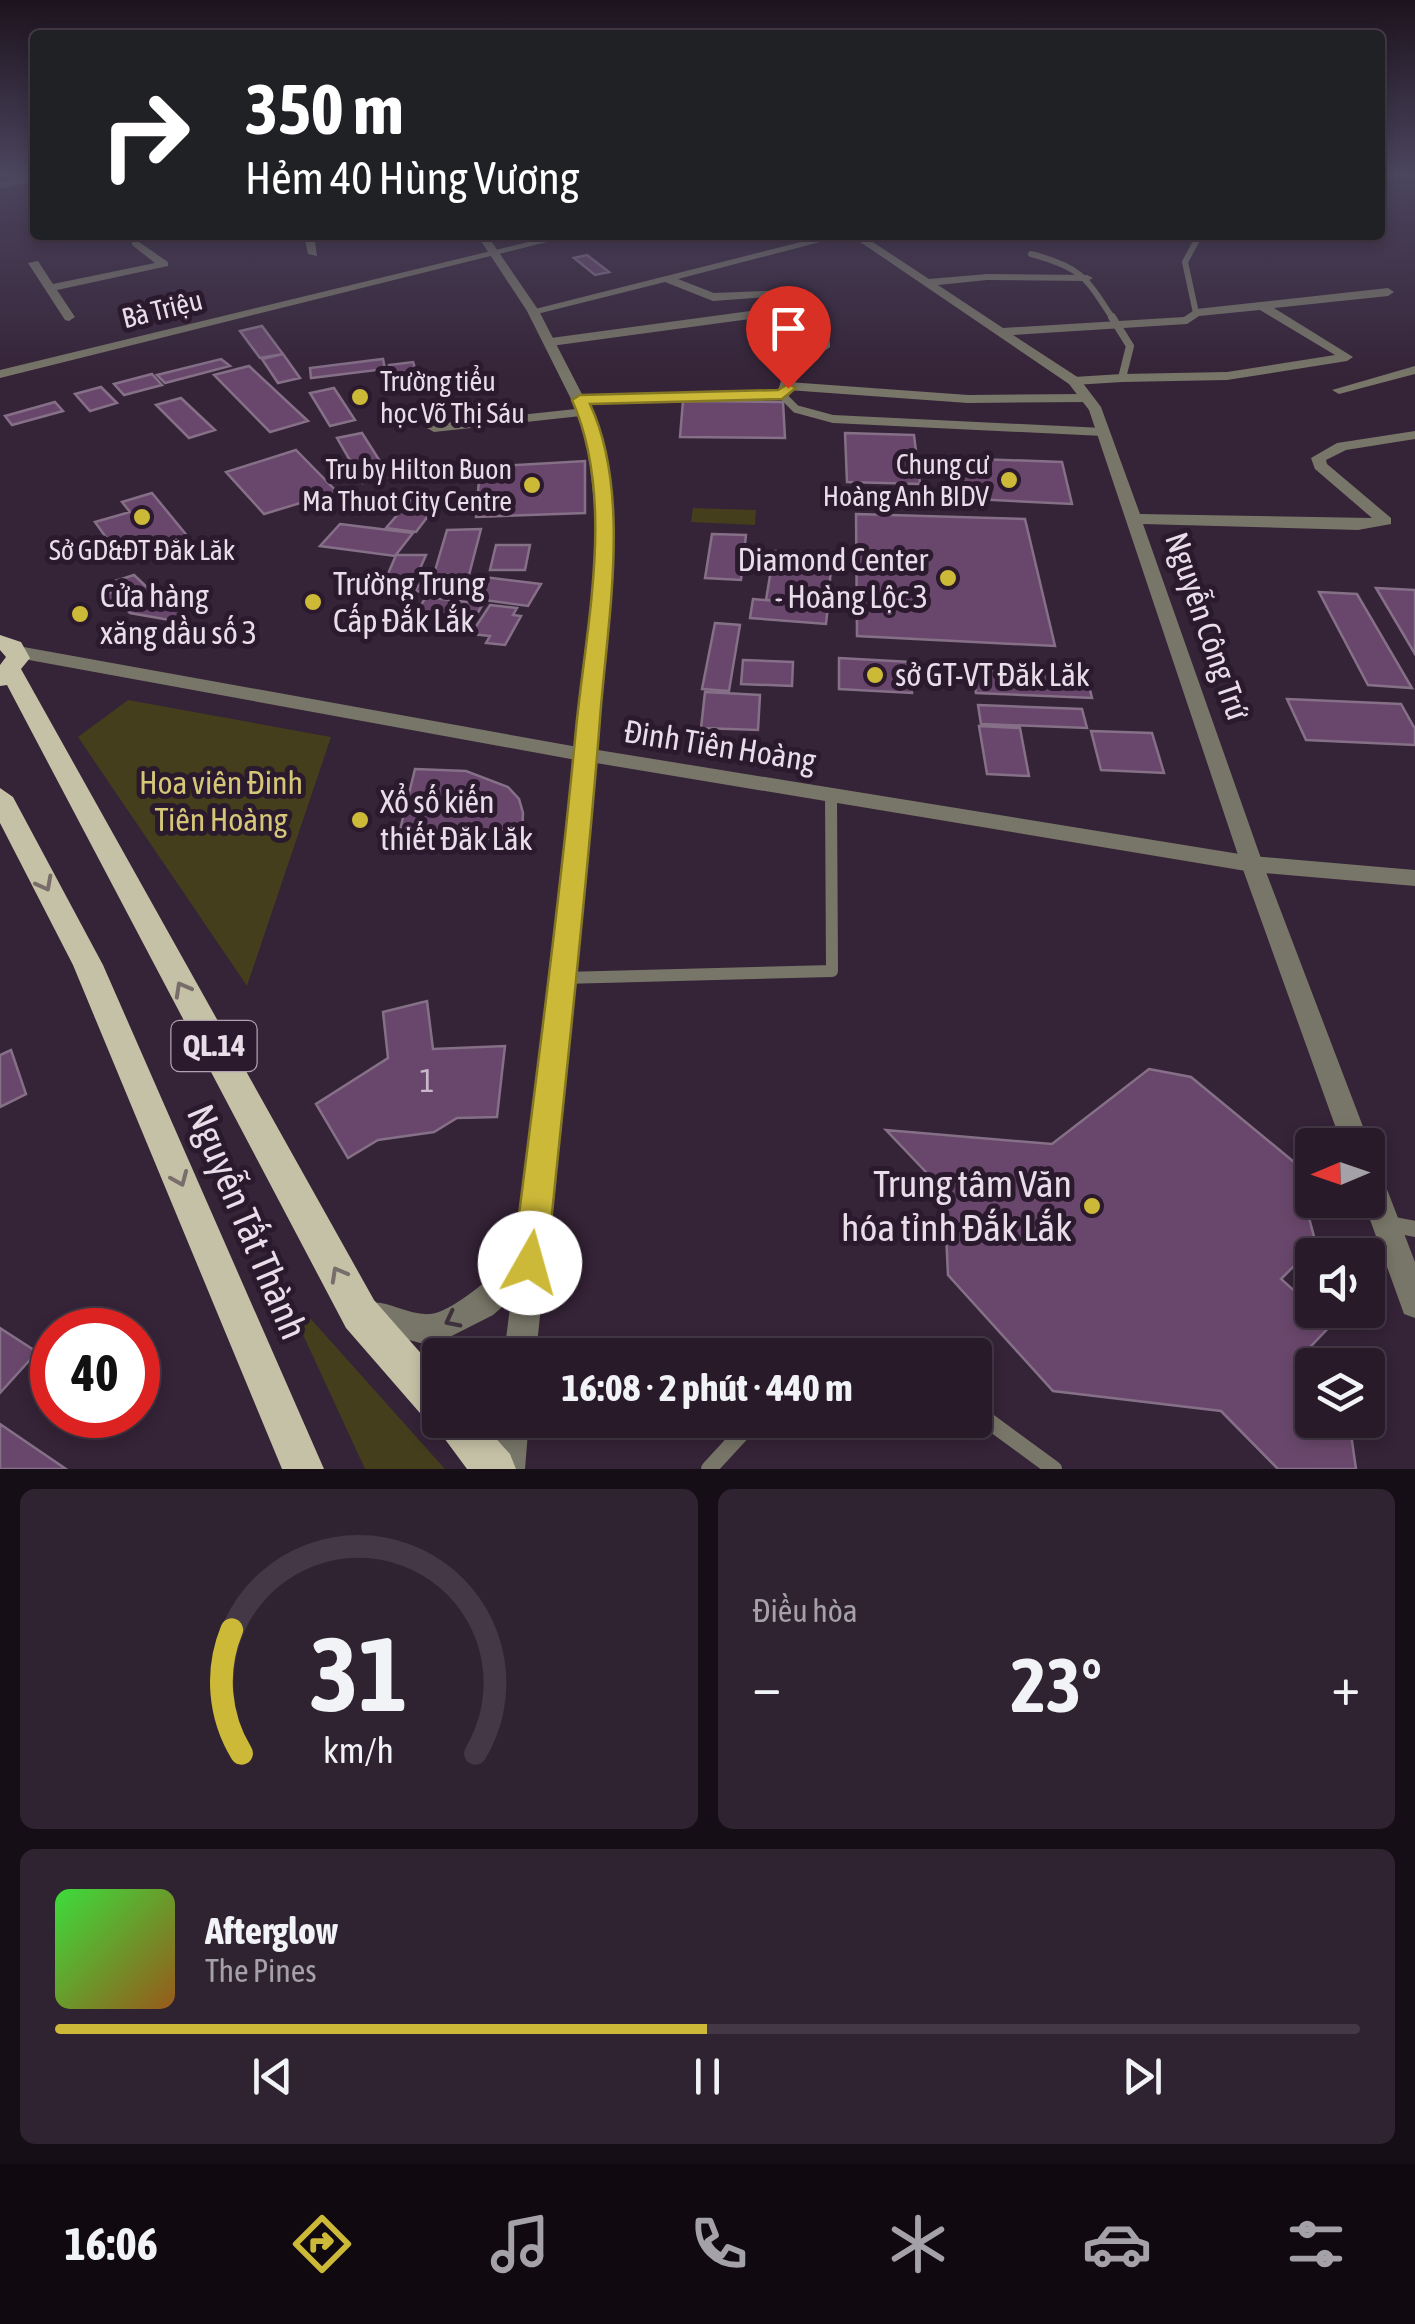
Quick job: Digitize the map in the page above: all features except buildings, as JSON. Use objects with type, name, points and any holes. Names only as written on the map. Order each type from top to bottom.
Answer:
[{"type":"main road","name":"Nguyễn Tất Thành","points":[[7,661],[360,1314],[422,1385]]},
{"type":"main road","name":"Nguyễn Tất Thành","points":[[0,797],[88,966],[303,1469]]},
{"type":"main road","points":[[468,1438],[495,1469]]},
{"type":"street","points":[[309,241],[313,254]]},
{"type":"street","points":[[487,241],[498,252],[551,342],[593,430],[605,530],[564,978],[522,1338]]},
{"type":"street","name":"Bà Triệu","points":[[0,374],[546,241]]},
{"type":"street","points":[[533,311],[819,241]]},
{"type":"street","name":"Nguyễn Công Trứ","points":[[871,241],[1074,381],[1088,398],[1104,432],[1252,864],[1350,1128]]},
{"type":"street","points":[[50,288],[164,264],[136,242]]},
{"type":"street","points":[[34,263],[69,317]]},
{"type":"street","points":[[928,283],[986,277],[1087,278]]},
{"type":"street","points":[[434,428],[582,406],[785,390],[790,370],[824,347],[825,336],[818,319],[782,292],[713,297],[666,278]]},
{"type":"street","points":[[1000,332],[1187,320],[1196,313],[1388,292]]},
{"type":"street","points":[[551,342],[750,315],[800,303]]},
{"type":"street","points":[[1122,378],[1228,376],[1347,356],[1264,307]]},
{"type":"street","points":[[1304,366],[1357,403]]},
{"type":"street","points":[[1339,390],[1415,370]]},
{"type":"street","points":[[1134,519],[1358,525],[1385,520],[1320,466],[1318,458],[1342,446],[1415,435]]},
{"type":"street","name":"Đinh Tiên Hoàng","points":[[7,661],[1252,864],[1415,878]]},
{"type":"street","points":[[1383,1218],[1415,1303]]},
{"type":"street","points":[[360,1314],[432,1330],[482,1304],[530,1263]]},
{"type":"street","points":[[508,1469],[512,1438]]},
{"type":"lane","points":[[1196,313],[1186,262],[1197,241]]},
{"type":"lane","points":[[1031,254],[1070,264],[1087,278],[1120,324],[1130,346],[1122,378],[1074,381]]},
{"type":"lane","points":[[785,390],[968,398],[1088,398]]},
{"type":"lane","points":[[785,390],[796,409],[833,419],[1104,432]]},
{"type":"lane","points":[[564,978],[832,971],[831,794]]},
{"type":"lane","points":[[1385,1223],[1415,1229]]},
{"type":"lane","points":[[992,1423],[1054,1469]]},
{"type":"lane","points":[[709,1469],[737,1438]]},
{"type":"green space","points":[[693,508],[756,510],[755,525],[691,522]]},
{"type":"green space","name":"Hoa viên Đinh Tiên Hoàng","points":[[128,700],[331,737],[247,986],[78,737]]},
{"type":"green space","points":[[310,1318],[445,1469],[365,1469],[299,1326]]},
{"type":"place","name":"Trường tiểu học Võ Thị Sáu","points":[[360,397]]},
{"type":"place","name":"Chung cư Hoàng Anh BIDV","points":[[1009,480]]},
{"type":"place","name":"Tru by Hilton Buon Ma Thuot City Centre","points":[[532,485]]},
{"type":"place","name":"Sở GD&ĐT Đăk Lăk","points":[[142,517]]},
{"type":"place","name":"Diamond Center - Hoàng Lộc 3","points":[[948,578]]},
{"type":"place","name":"Trường Trung Cấp Đắk Lắk","points":[[313,602]]},
{"type":"place","name":"Cửa hàng xăng dầu số 3","points":[[80,614]]},
{"type":"place","name":"sở GT-VT Đăk Lăk","points":[[875,675]]},
{"type":"place","name":"Xổ số kiến thiết Đăk Lăk","points":[[360,820]]},
{"type":"place","name":"Trung tâm Văn hóa tỉnh Đắk Lắk","points":[[1092,1206]]},
{"type":"route","points":[[530,1263],[564,978],[605,530],[593,430],[580,400],[782,395],[788,388]]}]
